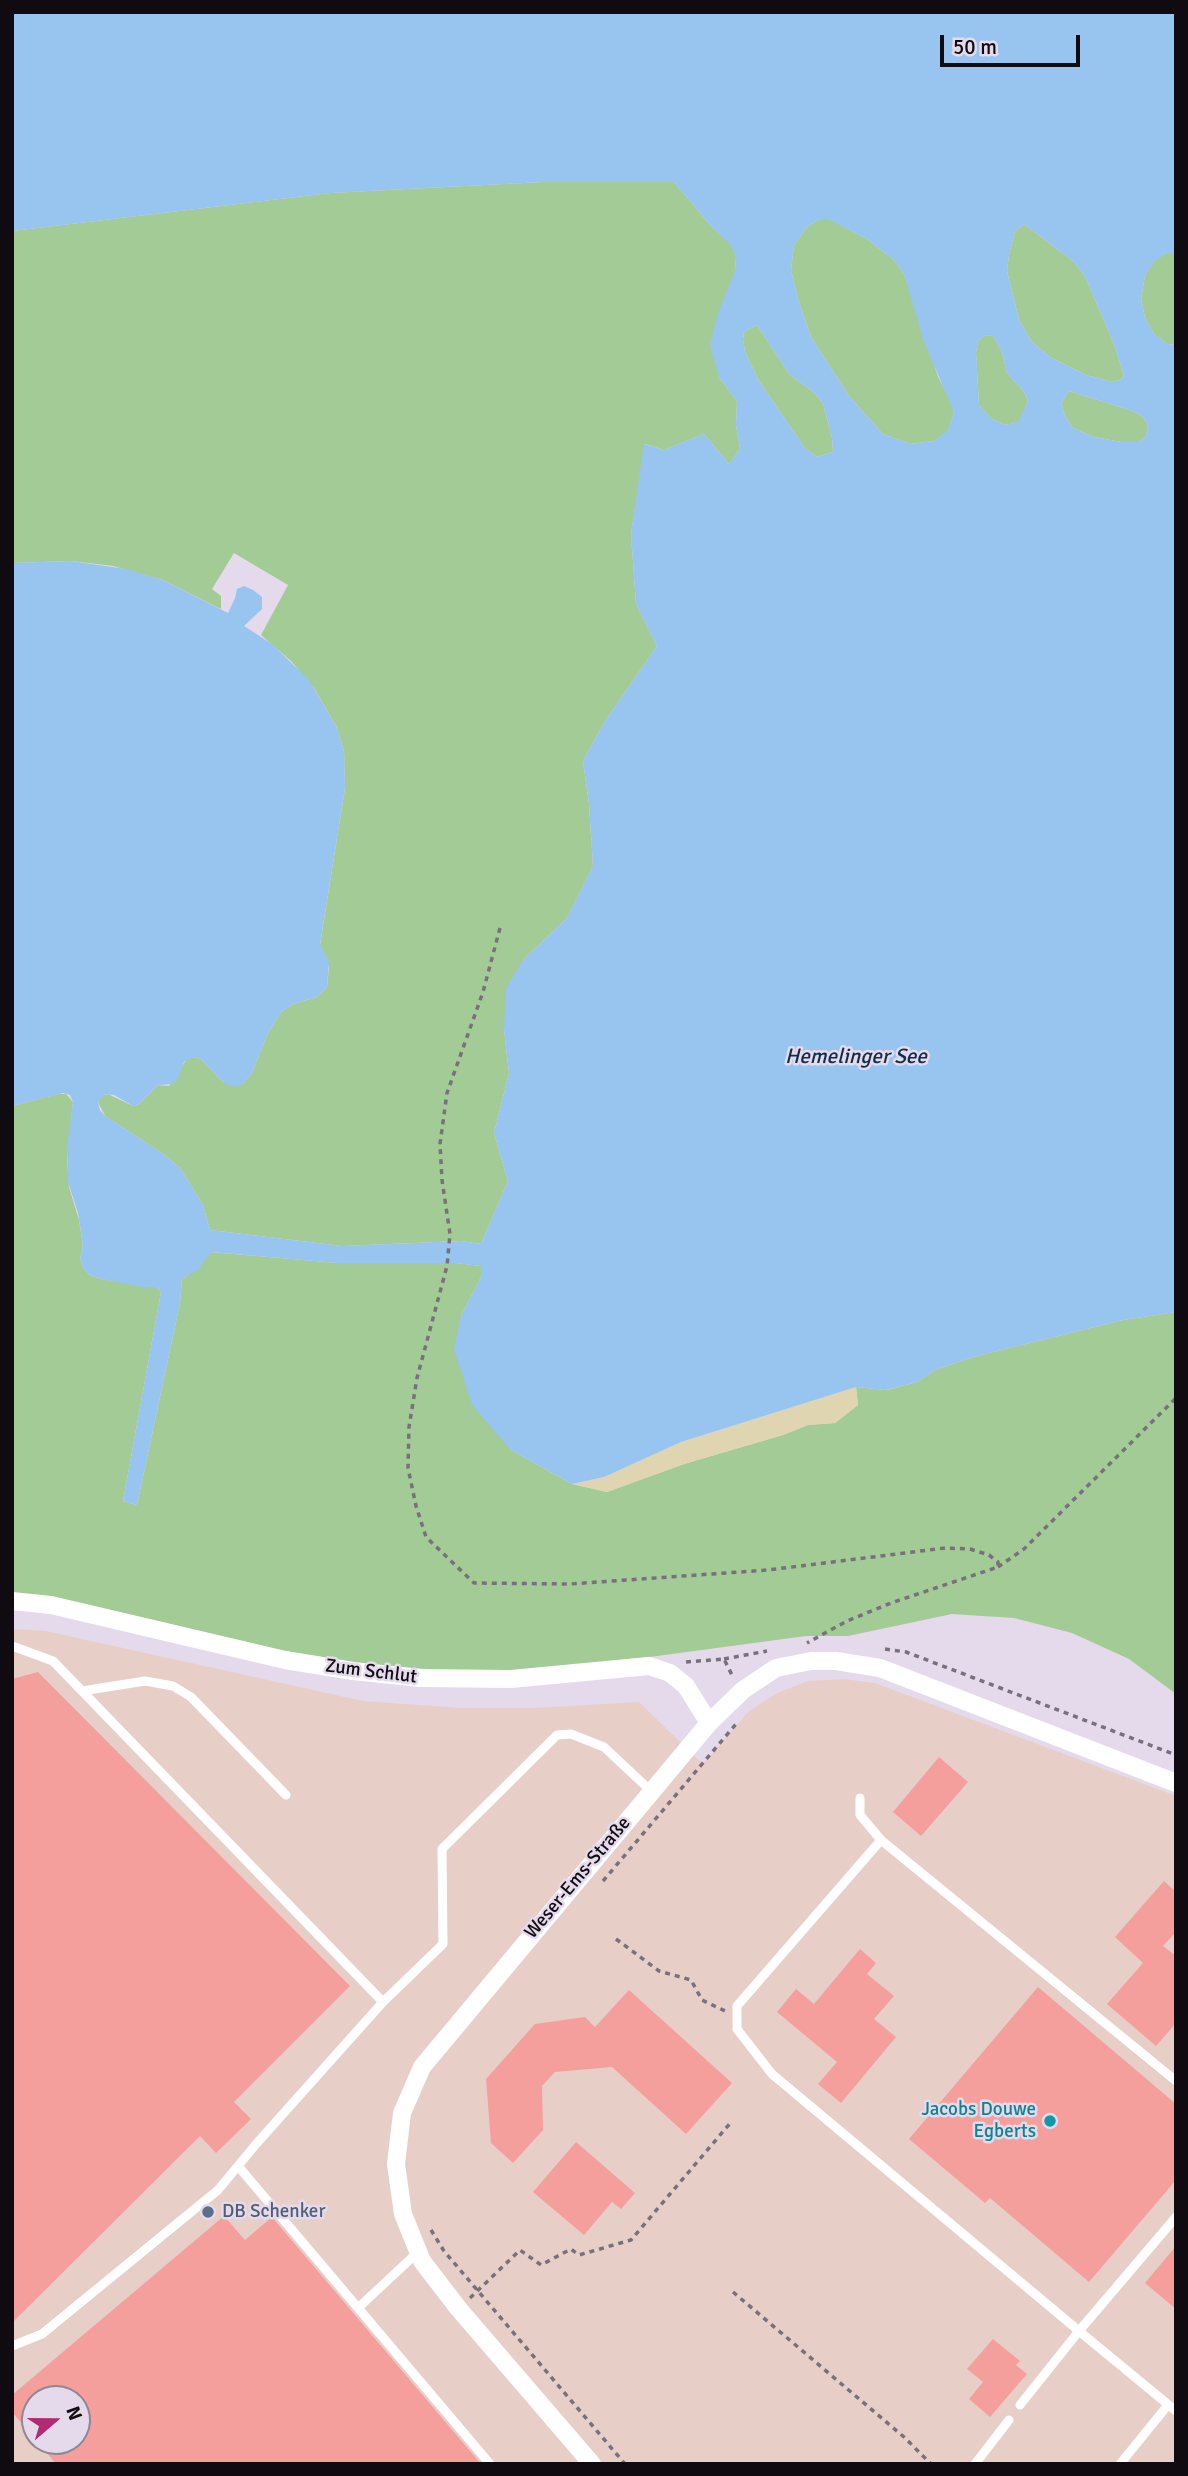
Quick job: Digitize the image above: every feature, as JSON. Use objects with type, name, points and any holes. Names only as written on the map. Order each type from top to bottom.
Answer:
[{"type":"street","name":"Zum Schlut","points":[[12,1601],[51,1605],[285,1660],[420,1678],[511,1679],[649,1666]]},
{"type":"street","name":"Weser-Ems-Straße","points":[[592,2464],[458,2308],[422,2261],[403,2214],[396,2164],[402,2113],[422,2067],[709,1723],[743,1690],[776,1668],[811,1661],[836,1661],[880,1668],[1176,1783]]},
{"type":"street","points":[[649,1666],[670,1673],[686,1685],[709,1723]]},
{"type":"lane","points":[[12,1646],[53,1661],[383,2002]]},
{"type":"lane","points":[[82,1691],[145,1681],[173,1686],[191,1697],[286,1795]]},
{"type":"lane","points":[[12,2346],[41,2334],[218,2190],[383,2002],[443,1944],[442,1849],[557,1735],[571,1734],[604,1748],[651,1791]]},
{"type":"lane","points":[[860,1798],[860,1815],[881,1840],[1176,2081]]},
{"type":"lane","points":[[881,1840],[737,2006],[737,2029],[772,2074],[1172,2408],[1120,2464]]},
{"type":"lane","points":[[238,2166],[490,2464]]},
{"type":"lane","points":[[1020,2405],[1176,2217]]},
{"type":"lane","points":[[358,2308],[418,2252]]},
{"type":"lane","points":[[975,2464],[1009,2420]]},
{"type":"path","points":[[500,929],[483,992],[447,1093],[440,1144],[450,1234],[447,1266],[417,1378],[409,1427],[408,1468],[426,1537],[474,1583],[570,1584],[768,1570],[944,1548],[970,1549],[989,1555],[998,1562],[998,1567]]},
{"type":"path","points":[[804,1645],[847,1621],[891,1603],[998,1567],[1024,1549],[1176,1398]]},
{"type":"path","points":[[649,1666],[724,1659],[743,1690]]},
{"type":"path","points":[[601,1883],[739,1721]]},
{"type":"path","points":[[616,1939],[659,1971],[691,1980],[702,2000],[737,2016]]},
{"type":"path","points":[[458,2308],[520,2250],[541,2265],[571,2249],[579,2255],[631,2240],[732,2121]]},
{"type":"path","points":[[429,2227],[444,2250],[625,2464]]},
{"type":"path","points":[[733,2292],[904,2437],[931,2464]]},
{"type":"shaded area","points":[[12,1629],[46,1631],[363,1701],[461,1708],[534,1708],[639,1702],[703,1764],[749,1711],[777,1693],[808,1681],[844,1679],[875,1683],[1176,1796],[1176,2464],[14,2464]]},
{"type":"green space","points":[[543,182],[674,182],[711,226],[732,245],[736,257],[735,271],[730,287],[719,377],[737,401],[736,425],[740,449],[729,464],[704,434],[664,450],[645,444],[631,534],[636,604],[657,646],[605,721],[583,761],[593,866],[567,918],[523,960],[504,1030],[509,1073],[494,1133],[508,1181],[481,1244],[461,1241],[342,1246],[210,1230],[203,1205],[180,1168],[105,1116],[98,1102],[102,1095],[108,1094],[133,1106],[139,1104],[158,1085],[169,1086],[187,1059],[194,1057],[201,1059],[224,1083],[243,1084],[252,1073],[267,1035],[281,1012],[293,1004],[317,997],[327,987],[329,967],[320,945],[345,788],[344,751],[336,726],[314,688],[291,661],[261,635],[288,585],[234,553],[212,589],[221,596],[221,609],[163,580],[113,566],[71,561],[12,563],[12,231],[330,193]]},
{"type":"green space","points":[[827,218],[867,239],[894,260],[904,274],[938,377],[954,412],[948,431],[934,441],[910,444],[883,434],[849,396],[811,337],[791,270],[794,245],[807,227]]},
{"type":"green space","points":[[1024,224],[1073,261],[1085,276],[1115,347],[1124,376],[1120,380],[1112,382],[1086,375],[1050,357],[1032,342],[1019,320],[1007,271],[1015,231]]},
{"type":"green space","points":[[1167,253],[1176,253],[1176,345],[1167,344],[1154,334],[1145,318],[1141,299],[1145,276],[1154,261]]},
{"type":"green space","points":[[757,325],[790,375],[811,390],[823,403],[833,452],[817,457],[805,448],[759,381],[745,352],[743,339],[744,332]]},
{"type":"green space","points":[[985,335],[993,336],[1002,352],[1007,373],[1024,392],[1028,401],[1019,422],[1005,425],[992,419],[979,405],[976,353],[978,341]]},
{"type":"green space","points":[[1069,391],[1133,411],[1143,417],[1148,425],[1146,436],[1139,442],[1121,442],[1094,437],[1073,428],[1061,403]]},
{"type":"green space","points":[[66,1094],[73,1102],[67,1157],[69,1187],[83,1245],[80,1259],[83,1268],[90,1275],[101,1279],[156,1287],[161,1292],[123,1501],[137,1505],[180,1303],[182,1279],[210,1252],[338,1263],[456,1263],[481,1266],[481,1277],[461,1316],[511,1450],[572,1484],[607,1492],[684,1464],[808,1425],[835,1423],[858,1405],[856,1387],[887,1390],[917,1382],[935,1370],[973,1357],[1123,1320],[1176,1312],[1176,1694],[1129,1659],[1072,1633],[1014,1618],[952,1614],[848,1636],[806,1636],[657,1656],[482,1673],[346,1663],[80,1603],[12,1594],[12,1106]]},
{"type":"sand","points":[[856,1387],[858,1405],[835,1423],[808,1425],[684,1464],[607,1492],[572,1484],[604,1477],[681,1442]]},
{"type":"water","name":"Hemelinger See","points":[[12,12],[1176,12],[1176,253],[1167,253],[1154,262],[1145,276],[1141,299],[1145,318],[1154,334],[1167,344],[1176,345],[1176,1312],[1123,1320],[973,1357],[935,1370],[917,1382],[886,1390],[856,1387],[681,1442],[604,1477],[572,1484],[511,1450],[472,1405],[454,1349],[461,1316],[481,1277],[481,1266],[456,1263],[338,1263],[211,1252],[199,1269],[182,1279],[180,1303],[137,1505],[123,1501],[161,1292],[156,1287],[101,1279],[90,1275],[83,1268],[80,1259],[83,1245],[78,1213],[68,1182],[67,1148],[73,1102],[70,1095],[63,1093],[12,1106],[12,563],[71,561],[126,569],[163,580],[228,613],[237,589],[244,586],[253,590],[262,597],[262,609],[244,626],[272,644],[309,680],[336,726],[344,751],[345,788],[320,944],[329,962],[327,987],[317,997],[293,1004],[281,1012],[267,1035],[252,1073],[243,1084],[234,1087],[224,1083],[201,1059],[194,1057],[184,1062],[179,1077],[173,1084],[158,1085],[139,1104],[133,1106],[114,1095],[105,1094],[98,1102],[100,1110],[180,1168],[203,1205],[210,1230],[342,1246],[461,1241],[481,1244],[508,1181],[494,1133],[509,1073],[504,1030],[506,988],[523,960],[567,918],[593,866],[583,761],[605,721],[657,646],[636,604],[631,534],[644,444],[664,450],[704,434],[729,464],[740,449],[736,425],[737,401],[719,377],[710,345],[718,313],[735,271],[736,257],[731,245],[674,182],[543,182],[330,193],[12,231]],"holes":[[[828,219],[867,239],[894,260],[904,274],[924,342],[954,412],[948,430],[934,441],[910,444],[883,434],[849,396],[811,337],[791,270],[794,245],[807,227],[818,220]],[[1024,224],[1073,261],[1085,276],[1115,347],[1124,376],[1120,380],[1112,382],[1086,375],[1050,357],[1032,342],[1019,320],[1007,271],[1015,231]],[[757,325],[790,375],[811,390],[823,403],[833,452],[817,457],[805,448],[759,381],[745,352],[744,332]],[[985,335],[993,336],[1002,352],[1007,373],[1024,392],[1028,401],[1018,422],[1005,425],[992,419],[979,405],[976,353],[978,341]],[[1069,391],[1133,411],[1143,417],[1148,425],[1146,436],[1139,442],[1121,442],[1094,437],[1073,428],[1061,403]]]},
{"type":"building","points":[[38,1672],[350,1986],[234,2102],[251,2119],[216,2153],[200,2136],[12,2323],[12,1679]]},
{"type":"building","points":[[939,1757],[968,1782],[921,1836],[893,1812]]},
{"type":"building","points":[[1164,1881],[1176,1892],[1176,1932],[1163,1946],[1176,1956],[1176,2023],[1156,2046],[1107,2004],[1143,1963],[1115,1937]]},
{"type":"building","points":[[860,1949],[876,1963],[867,1974],[894,1996],[874,2019],[896,2037],[841,2103],[818,2084],[837,2062],[777,2012],[796,1989],[814,2004]]},
{"type":"building","name":"Jacobs Douwe Egberts","points":[[1038,1987],[1176,2104],[1176,2180],[1089,2282],[990,2198],[985,2203],[909,2139]]},
{"type":"building","points":[[629,1990],[732,2083],[686,2134],[612,2067],[555,2072],[542,2086],[543,2130],[513,2163],[491,2143],[486,2079],[535,2024],[585,2017],[595,2027]]},
{"type":"building","points":[[576,2142],[635,2193],[621,2209],[612,2202],[584,2235],[533,2192]]},
{"type":"building","points":[[224,2216],[245,2240],[272,2217],[481,2464],[56,2464],[49,2455],[91,2455],[91,2385],[24,2385]]},
{"type":"building","points":[[1176,2246],[1176,2309],[1145,2283]]},
{"type":"building","points":[[993,2339],[1020,2361],[1016,2365],[1027,2374],[990,2417],[969,2399],[983,2382],[967,2369]]},
{"type":"building","points":[[21,2387],[21,2423],[12,2412],[12,2395]]},
{"type":"place","name":"Jacobs Douwe Egberts","points":[[1050,2121]]},
{"type":"place","name":"DB Schenker","points":[[208,2212]]}]
